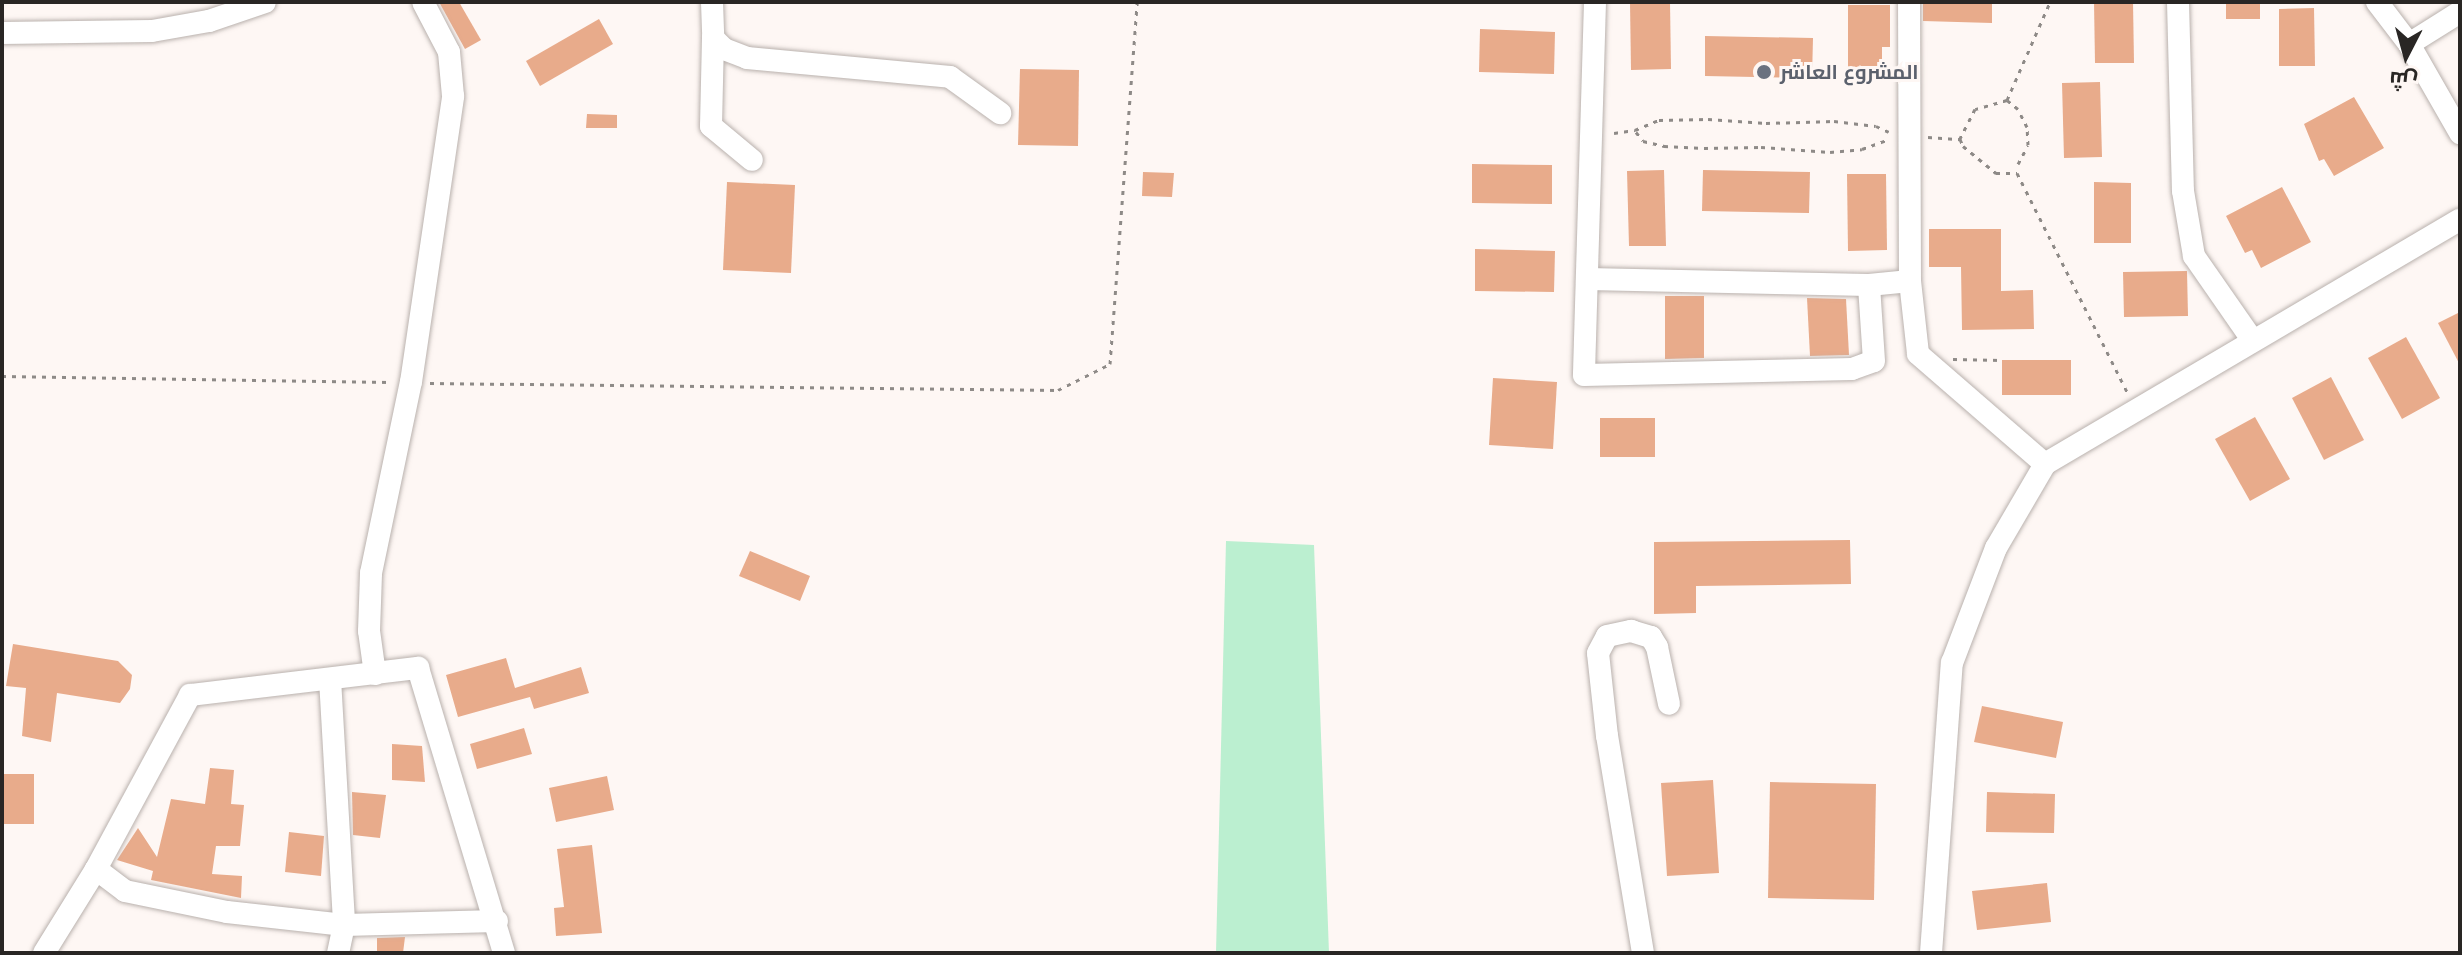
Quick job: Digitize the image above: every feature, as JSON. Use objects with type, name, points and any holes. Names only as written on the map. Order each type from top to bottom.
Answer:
[{"type":"street","points":[[2,33],[152,31],[209,21],[265,2]]},
{"type":"street","points":[[375,674],[369,631],[371,573],[411,382],[453,96],[449,52],[423,2]]},
{"type":"street","points":[[712,2],[711,126],[752,160]]},
{"type":"street","points":[[1595,2],[1584,375],[1852,369],[1874,361],[1869,285]]},
{"type":"street","points":[[1909,2],[1910,281],[1918,354],[2045,464]]},
{"type":"street","points":[[2178,2],[2183,191],[2194,256],[2253,341]]},
{"type":"street","points":[[2377,2],[2409,44],[2460,133]]},
{"type":"street","points":[[2409,44],[2460,12]]},
{"type":"street","points":[[713,38],[724,49],[747,58],[950,77],[1000,113]]},
{"type":"street","points":[[1931,953],[1952,663],[1996,548],[2045,464],[2460,220]]},
{"type":"street","points":[[1587,279],[1869,285],[1910,281]]},
{"type":"street","points":[[1643,953],[1607,736],[1598,653],[1607,636],[1631,631],[1651,637],[1657,647],[1669,704]]},
{"type":"street","points":[[44,953],[96,869],[190,695],[418,668],[497,921],[504,953]]},
{"type":"street","points":[[330,679],[344,925],[338,953]]},
{"type":"street","points":[[96,869],[125,891],[227,912],[344,925],[497,921]]},
{"type":"path","points":[[2,376],[1058,390],[1110,364],[1137,2]]},
{"type":"path","points":[[2007,100],[2050,2]]},
{"type":"path","points":[[2007,100],[2018,109],[2027,127],[2028,145],[2018,164]]},
{"type":"path","points":[[2007,100],[1975,109],[1960,139],[1963,146],[1996,173],[2017,173],[2136,410]]},
{"type":"path","points":[[1614,133],[1635,130],[1659,120],[1834,121],[1876,126],[1895,135],[1862,149],[1830,152],[1775,147],[1664,146],[1643,141],[1635,130]]},
{"type":"path","points":[[1924,359],[2002,360]]},
{"type":"green space","points":[[1226,541],[1314,545],[1329,953],[1216,953]]},
{"type":"building","points":[[439,2],[459,2],[481,40],[465,49]]},
{"type":"building","points":[[1630,2],[1670,2],[1671,69],[1631,70]]},
{"type":"building","points":[[1923,2],[1992,2],[1992,23],[1923,21]]},
{"type":"building","points":[[2094,2],[2133,2],[2134,63],[2095,63]]},
{"type":"building","points":[[2226,2],[2260,2],[2260,19],[2226,19]]},
{"type":"building","points":[[1848,5],[1890,5],[1890,47],[1882,47],[1882,74],[1848,74]]},
{"type":"building","points":[[2314,8],[2315,66],[2279,66],[2279,9]]},
{"type":"building","points":[[599,19],[613,44],[540,86],[526,61]]},
{"type":"building","points":[[1480,29],[1555,32],[1554,74],[1479,72]]},
{"type":"building","points":[[1705,36],[1813,38],[1812,78],[1705,76]]},
{"type":"building","points":[[1020,69],[1079,70],[1078,146],[1018,145]]},
{"type":"building","points":[[2100,82],[2102,157],[2064,158],[2062,83]]},
{"type":"building","points":[[2354,97],[2384,148],[2334,176],[2324,159],[2319,161],[2304,124]]},
{"type":"building","points":[[587,114],[617,115],[617,128],[586,128]]},
{"type":"building","points":[[1472,164],[1552,165],[1552,204],[1472,203]]},
{"type":"building","points":[[1664,170],[1666,246],[1629,246],[1627,171]]},
{"type":"building","points":[[1703,170],[1810,172],[1809,213],[1702,211]]},
{"type":"building","points":[[1143,172],[1174,173],[1172,197],[1142,196]]},
{"type":"building","points":[[1847,174],[1886,174],[1887,250],[1848,251]]},
{"type":"building","points":[[727,182],[795,185],[791,273],[723,270]]},
{"type":"building","points":[[2094,182],[2131,183],[2131,243],[2094,243]]},
{"type":"building","points":[[2282,187],[2311,242],[2261,268],[2252,250],[2245,253],[2226,216]]},
{"type":"building","points":[[1929,229],[2001,229],[2001,291],[2033,290],[2034,329],[1962,330],[1961,267],[1929,267]]},
{"type":"building","points":[[1475,249],[1555,251],[1554,292],[1475,291]]},
{"type":"building","points":[[2187,271],[2188,316],[2124,317],[2123,272]]},
{"type":"building","points":[[1665,296],[1704,296],[1704,358],[1665,359]]},
{"type":"building","points":[[1807,298],[1846,299],[1849,355],[1810,356]]},
{"type":"building","points":[[2460,312],[2460,365],[2438,323]]},
{"type":"building","points":[[2406,337],[2440,398],[2402,419],[2368,358]]},
{"type":"building","points":[[2002,360],[2071,360],[2071,395],[2002,395]]},
{"type":"building","points":[[2331,377],[2364,440],[2324,460],[2292,398]]},
{"type":"building","points":[[1493,378],[1557,382],[1553,449],[1489,445]]},
{"type":"building","points":[[2255,417],[2290,479],[2250,501],[2215,439]]},
{"type":"building","points":[[1600,418],[1655,418],[1655,457],[1600,457]]},
{"type":"building","points":[[1850,540],[1851,584],[1696,586],[1696,613],[1654,614],[1654,542]]},
{"type":"building","points":[[750,551],[810,576],[800,601],[739,576]]},
{"type":"building","points":[[13,644],[118,661],[132,675],[130,689],[120,703],[57,693],[51,742],[22,736],[26,688],[6,686]]},
{"type":"building","points":[[506,658],[515,688],[581,667],[589,693],[534,709],[530,697],[458,717],[446,675]]},
{"type":"building","points":[[1982,706],[2063,722],[2056,758],[1974,742]]},
{"type":"building","points":[[524,728],[532,754],[477,769],[470,744]]},
{"type":"building","points":[[392,744],[422,746],[425,782],[392,780]]},
{"type":"building","points":[[210,768],[234,770],[231,804],[244,805],[240,846],[216,846],[212,874],[242,876],[241,898],[151,880],[153,871],[117,860],[138,828],[157,857],[171,799],[205,804]]},
{"type":"building","points":[[2,774],[34,774],[34,824],[2,824]]},
{"type":"building","points":[[607,776],[614,810],[556,822],[549,788]]},
{"type":"building","points":[[1713,780],[1719,873],[1667,876],[1661,783]]},
{"type":"building","points":[[1770,782],[1876,784],[1874,900],[1768,898]]},
{"type":"building","points":[[352,792],[386,795],[380,838],[353,835]]},
{"type":"building","points":[[1987,792],[2055,794],[2054,833],[1986,832]]},
{"type":"building","points":[[289,832],[324,836],[321,876],[285,872]]},
{"type":"building","points":[[592,845],[602,933],[556,936],[554,908],[564,907],[557,849]]},
{"type":"building","points":[[2047,883],[2051,922],[1977,930],[1972,891]]},
{"type":"building","points":[[405,937],[403,953],[377,953],[377,938]]},
{"type":"place","name":"المشروع العاشر","points":[[1764,72]]}]
